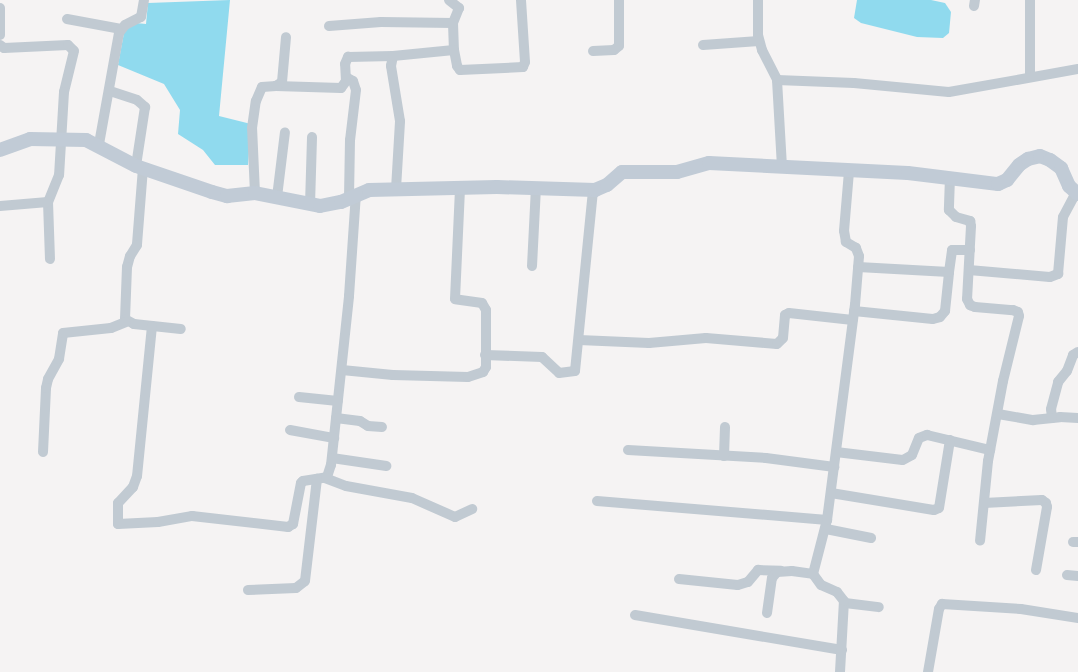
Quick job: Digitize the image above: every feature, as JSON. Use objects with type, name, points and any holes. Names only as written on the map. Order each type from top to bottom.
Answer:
[{"type":"street","points":[[67,19],[121,29],[141,17],[144,0]]},
{"type":"street","points":[[449,0],[459,8],[453,23],[456,66],[460,70],[522,68],[525,62],[521,0]]},
{"type":"street","points":[[592,51],[614,50],[619,46],[618,0]]},
{"type":"street","points":[[758,0],[759,41],[776,80],[781,158]]},
{"type":"street","points":[[1030,0],[1030,77]]},
{"type":"street","points":[[0,8],[0,35]]},
{"type":"street","points":[[330,26],[381,22],[453,23]]},
{"type":"street","points":[[99,144],[121,29]]},
{"type":"street","points":[[276,86],[284,77],[286,37]]},
{"type":"street","points":[[703,45],[759,41]]},
{"type":"street","points":[[1,49],[72,47],[74,55],[65,86],[60,138],[59,175],[48,202],[50,259]]},
{"type":"street","points":[[255,193],[252,136],[256,101],[262,87],[341,88],[346,77],[345,64],[348,57],[393,56],[454,50]]},
{"type":"street","points":[[393,56],[391,66],[400,121],[396,189]]},
{"type":"street","points":[[776,80],[854,83],[949,92],[1078,69]]},
{"type":"street","points":[[248,590],[296,588],[305,581],[321,479],[330,472],[342,370],[352,196],[350,140],[356,90],[353,81],[346,77]]},
{"type":"street","points":[[110,91],[137,100],[145,107],[139,167],[137,245],[130,256],[127,267],[124,314],[126,322]]},
{"type":"street","points":[[277,197],[284,132]]},
{"type":"street","points":[[310,205],[312,136]]},
{"type":"street","points":[[0,150],[30,139],[60,138],[86,140],[99,144],[139,167],[227,196],[255,193],[310,205],[331,204],[369,190],[460,187],[536,187],[593,190],[602,189],[615,175],[628,170],[677,172],[713,163],[781,158],[855,171],[950,177],[986,184],[998,184],[1007,180],[1019,165],[1028,159],[1040,156],[1050,160],[1061,168],[1069,186],[1077,193],[1063,217],[1058,274],[1050,277],[969,270]]},
{"type":"street","points":[[855,171],[844,239],[858,251],[861,267],[854,315],[840,452],[834,467],[826,525],[813,574],[820,585],[837,592],[850,604],[879,607]]},
{"type":"street","points":[[950,177],[949,210],[956,217],[970,221],[967,299],[970,305],[975,307],[1012,310],[1018,312],[1019,316],[1003,381],[990,450],[980,541]]},
{"type":"street","points":[[342,370],[393,375],[468,377],[483,372],[485,355],[484,305],[455,299],[460,187]]},
{"type":"street","points":[[532,266],[536,187]]},
{"type":"street","points":[[485,355],[542,357],[559,373],[572,372],[577,367],[593,190]]},
{"type":"street","points":[[0,206],[48,202]]},
{"type":"street","points":[[579,340],[649,343],[706,338],[777,344],[783,338],[785,315],[789,313],[933,319],[940,317],[945,310],[952,250],[970,250]]},
{"type":"street","points":[[861,267],[949,272]]},
{"type":"street","points":[[43,452],[46,388],[59,359],[63,333],[111,328],[126,322],[181,329]]},
{"type":"street","points":[[152,326],[137,476],[133,487],[118,503],[118,524],[158,522],[192,516],[288,527],[295,520],[300,484],[303,481],[321,479],[346,486],[412,498],[455,517],[472,509]]},
{"type":"street","points":[[1052,418],[1051,409],[1058,382],[1067,371],[1073,355],[1078,352]]},
{"type":"street","points":[[299,397],[338,401]]},
{"type":"street","points":[[998,414],[1033,420],[1078,418]]},
{"type":"street","points":[[336,418],[360,421],[368,426],[382,428]]},
{"type":"street","points":[[724,456],[726,426]]},
{"type":"street","points":[[290,430],[334,438]]},
{"type":"street","points":[[840,452],[903,460],[912,455],[915,442],[922,436],[950,440],[990,450]]},
{"type":"street","points":[[831,493],[934,510],[939,508],[950,440]]},
{"type":"street","points":[[628,450],[787,460],[834,467]]},
{"type":"street","points":[[332,458],[386,466]]},
{"type":"street","points":[[984,503],[1042,500],[1046,503],[1047,507],[1036,570]]},
{"type":"street","points":[[597,501],[826,525],[871,538]]},
{"type":"street","points":[[679,579],[738,586],[748,582],[758,570],[813,574]]},
{"type":"street","points":[[767,613],[772,578],[781,571]]},
{"type":"street","points":[[1068,575],[1078,576]]},
{"type":"street","points":[[840,672],[842,650],[850,604]]},
{"type":"street","points":[[928,672],[939,609],[942,604],[1021,608],[1078,618]]},
{"type":"street","points":[[635,615],[842,650]]},
{"type":"water","points":[[230,0],[219,116],[251,124],[248,165],[215,165],[203,150],[178,134],[180,110],[164,84],[118,65],[126,22],[146,24],[148,3]]},
{"type":"water","points":[[857,0],[931,0],[945,3],[951,12],[949,33],[943,38],[917,37],[861,23],[854,18]]}]
